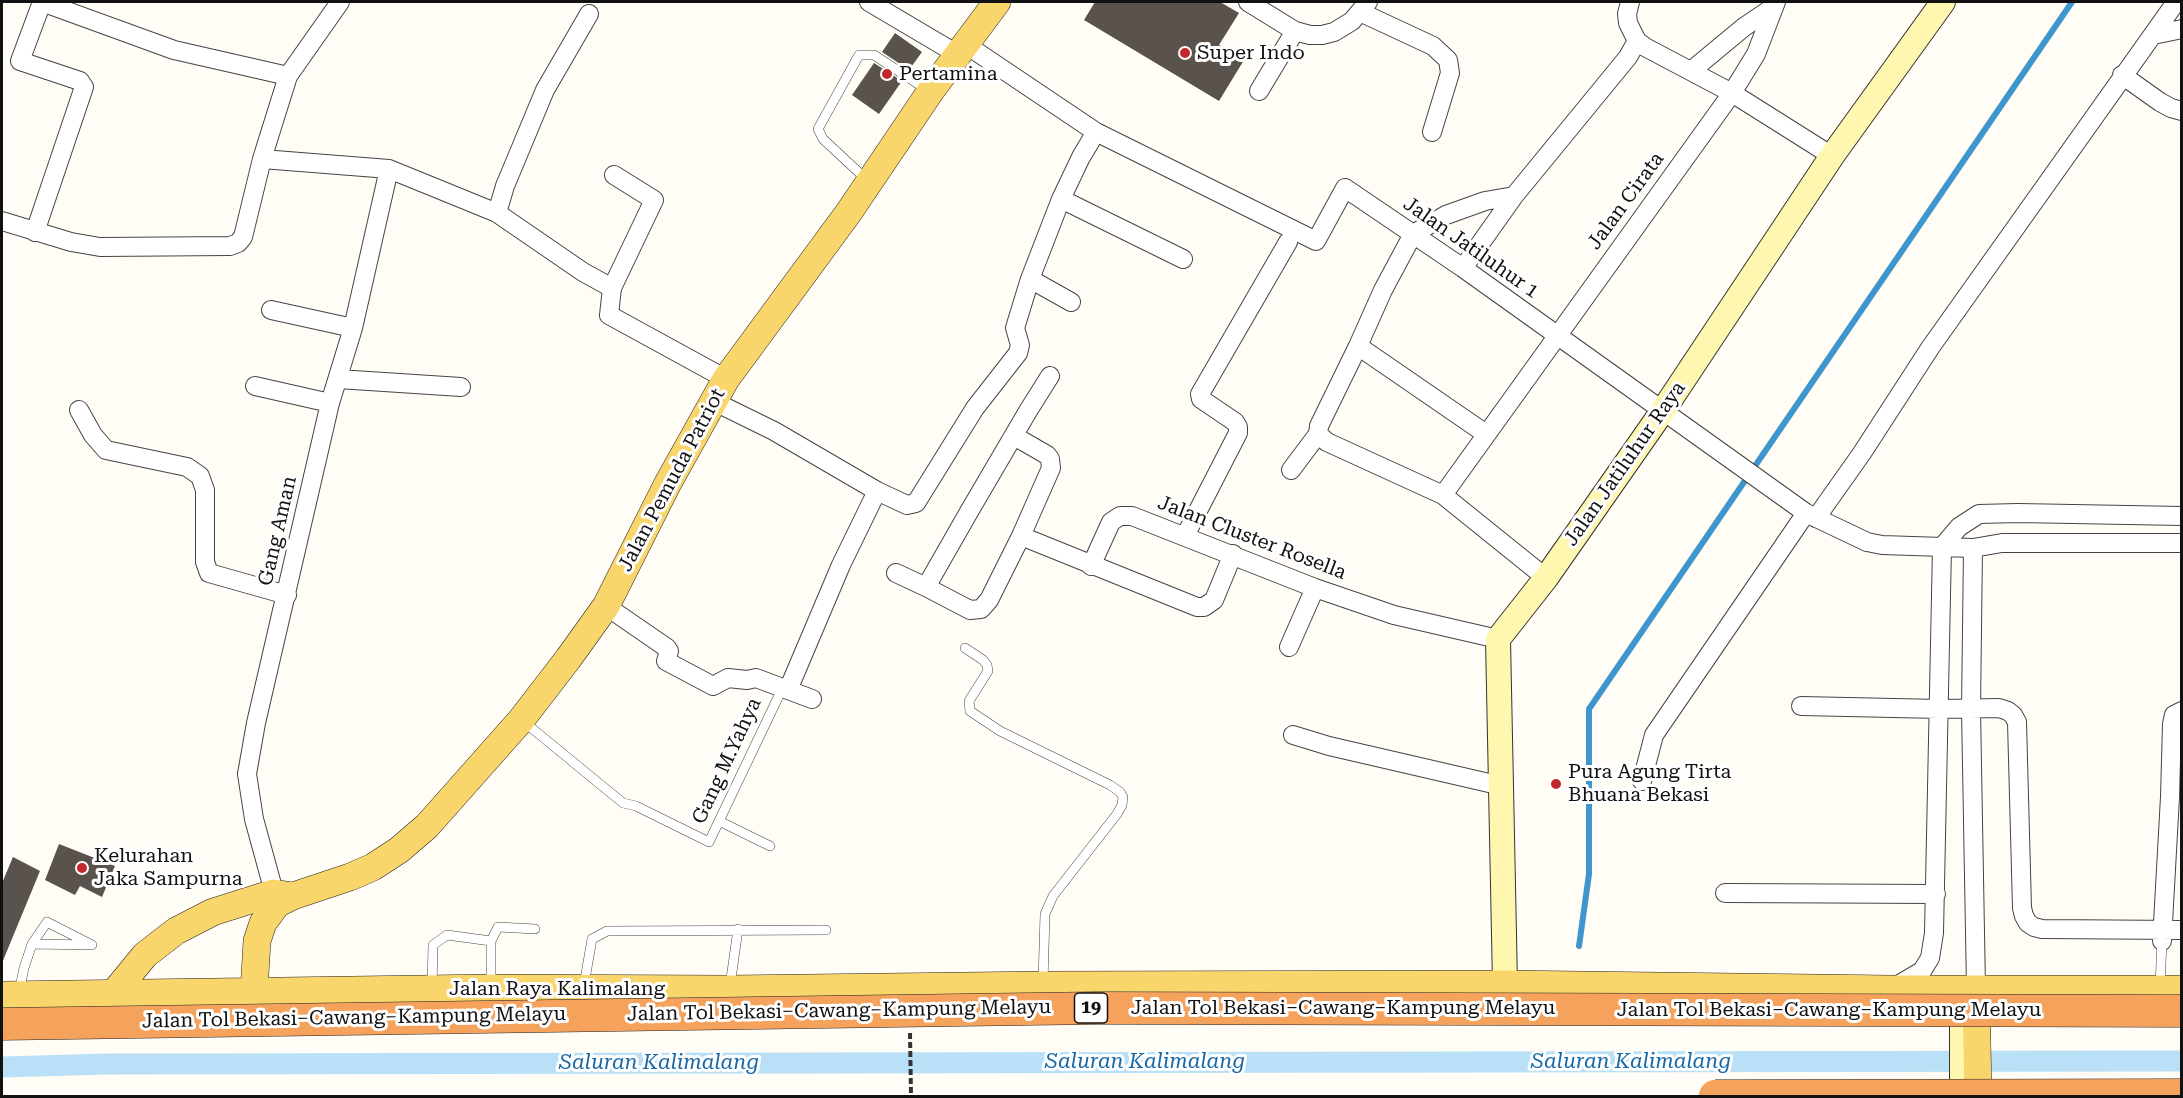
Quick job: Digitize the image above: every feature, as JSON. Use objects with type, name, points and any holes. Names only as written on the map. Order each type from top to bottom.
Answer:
[{"type":"highway","name":"Jalan Tol Bekasi–Cawang–Kampung Melayu","points":[[2,1024],[1099,1008],[2174,996]]},
{"type":"highway","points":[[1715,1096],[2181,1095]]},
{"type":"main road","name":"Jalan Pemuda Patriot","points":[[113,994],[145,955],[176,931],[213,912],[281,898],[373,867],[399,850],[427,826],[521,720],[606,606],[668,483],[720,390],[870,182],[930,92],[997,2]]},
{"type":"main road","points":[[254,991],[256,941],[263,923],[281,898]]},
{"type":"main road","name":"Jalan Raya Kalimalang","points":[[10,995],[491,988],[729,989],[1043,985],[1505,984],[1969,988],[2174,996]]},
{"type":"main road","points":[[1969,988],[1970,1093]]},
{"type":"street","points":[[35,231],[84,87],[80,81],[20,61],[42,2],[174,50],[288,76]]},
{"type":"street","points":[[2,221],[71,242],[100,247],[234,245],[243,237],[262,159],[288,76],[340,2]]},
{"type":"street","name":"Jalan Jatiluhur 1","points":[[869,2],[961,50],[1096,132],[1316,241],[1345,188],[1463,268],[1811,516],[1875,544],[1973,548],[2002,543],[2181,543]]},
{"type":"street","points":[[1248,2],[1295,31],[1310,35],[1334,32],[1352,21],[1364,7],[1433,46],[1448,60],[1450,73],[1432,132]]},
{"type":"street","points":[[1630,2],[1627,14],[1628,23],[1637,41],[1732,93],[1832,156]]},
{"type":"street","name":"Jalan Jatiluhur Raya","points":[[1498,639],[1546,578],[1662,412],[1832,156],[1943,2]]},
{"type":"street","points":[[1642,781],[1654,735],[1811,516],[1862,453],[1937,339],[2122,75],[2176,2]]},
{"type":"street","points":[[1691,71],[1774,5]]},
{"type":"street","name":"Jalan Cirata","points":[[1443,495],[1732,93],[1756,54],[1774,5]]},
{"type":"street","points":[[497,213],[505,186],[545,90],[589,14]]},
{"type":"street","points":[[2153,35],[2181,29]]},
{"type":"street","points":[[1258,91],[1295,31]]},
{"type":"street","points":[[1463,268],[1514,196],[1628,57],[1637,41]]},
{"type":"street","points":[[2122,75],[2160,102],[2181,111]]},
{"type":"street","points":[[614,175],[654,200],[612,288],[609,315],[720,390],[774,431],[877,491],[907,505],[916,503],[975,408],[1018,353],[1020,348],[1015,328],[1030,279],[1061,199],[1096,132]]},
{"type":"street","points":[[262,159],[389,169],[497,213],[584,272],[612,288]]},
{"type":"street","name":"Gang Aman","points":[[281,898],[254,819],[247,774],[256,723],[330,403],[353,328],[389,169]]},
{"type":"street","points":[[1291,470],[1318,434],[1319,426],[1383,290],[1413,234],[1446,215],[1485,201],[1514,196]]},
{"type":"street","points":[[1061,199],[1183,259]]},
{"type":"street","points":[[1185,536],[1238,433],[1235,422],[1201,399],[1200,394],[1288,243]]},
{"type":"street","points":[[1030,279],[1071,302]]},
{"type":"street","points":[[271,310],[353,328]]},
{"type":"street","points":[[1358,346],[1486,434]]},
{"type":"street","points":[[926,587],[1050,376]]},
{"type":"street","points":[[338,379],[461,387]]},
{"type":"street","points":[[255,386],[330,403]]},
{"type":"street","points":[[79,410],[90,430],[106,450],[188,467],[200,476],[205,490],[205,562],[209,573],[286,595]]},
{"type":"street","points":[[1318,434],[1327,442],[1443,495],[1546,578]]},
{"type":"street","points":[[897,573],[970,610],[986,606],[1021,536],[1048,477],[1051,464],[1047,455],[1014,436]]},
{"type":"street","points":[[785,688],[877,491]]},
{"type":"street","points":[[1891,989],[1922,971],[1930,958],[1934,933],[1942,547],[1959,527],[1979,514],[2181,516]]},
{"type":"street","name":"Jalan Cluster Rosella","points":[[1091,566],[1107,528],[1120,516],[1132,516],[1315,588],[1422,623],[1498,639]]},
{"type":"street","points":[[1021,536],[1197,607],[1204,607],[1217,596],[1233,554]]},
{"type":"street","points":[[1969,988],[1973,548]]},
{"type":"street","points":[[1289,647],[1315,588]]},
{"type":"street","points":[[606,606],[667,648],[669,651],[666,661],[713,686],[728,678],[747,680],[756,678],[812,699]]},
{"type":"street","points":[[1498,639],[1505,984]]},
{"type":"street","points":[[1801,706],[1940,710],[1999,708],[2013,715],[2017,722],[2022,908],[2028,923],[2042,929],[2162,935],[2181,930]]},
{"type":"street","points":[[2162,935],[2176,796],[2172,719],[2181,711]]},
{"type":"street","points":[[1293,735],[1329,746],[1502,786]]},
{"type":"street","points":[[1725,893],[1936,894]]},
{"type":"lane","points":[[870,182],[823,139],[818,129],[859,55],[874,56],[930,92]]},
{"type":"lane","points":[[965,648],[983,660],[988,671],[969,701],[970,711],[1000,731],[1110,785],[1123,797],[1117,814],[1053,896],[1045,914],[1043,985]]},
{"type":"lane","name":"Gang M.Yahya","points":[[521,720],[623,803],[636,806],[709,842],[785,688]]},
{"type":"lane","points":[[719,821],[770,846]]},
{"type":"lane","points":[[10,995],[24,968],[32,944],[47,922],[92,945],[32,944]]},
{"type":"lane","points":[[491,988],[491,941],[498,927],[535,929]]},
{"type":"lane","points":[[729,989],[738,929]]},
{"type":"lane","points":[[583,988],[592,939],[607,931],[826,930]]},
{"type":"lane","points":[[432,989],[433,945],[447,935],[491,941]]},
{"type":"lane","points":[[2162,935],[2174,996]]},
{"type":"path","points":[[910,1024],[911,1096]]},
{"type":"building","name":"Super Indo","points":[[1095,2],[1220,2],[1239,13],[1219,45],[1244,60],[1219,101],[1084,20]]},
{"type":"building","points":[[895,33],[922,52],[909,70],[882,52]]},
{"type":"building","points":[[874,63],[902,81],[879,114],[852,95]]},
{"type":"building","name":"Kelurahan Jaka Sampurna","points":[[59,844],[115,866],[102,897],[80,886],[75,895],[45,880]]},
{"type":"building","points":[[13,857],[40,871],[2,963],[2,883]]},
{"type":"waterway","points":[[1579,946],[1589,874],[1589,709],[2072,2]]},
{"type":"waterway","name":"Saluran Kalimalang","points":[[2,1067],[108,1064],[2182,1061]]},
{"type":"place","name":"Super Indo","points":[[1185,53]]},
{"type":"place","name":"Pertamina","points":[[887,74]]},
{"type":"place","name":"Pura Agung Tirta Bhuana Bekasi","points":[[1556,784]]},
{"type":"place","name":"Kelurahan Jaka Sampurna","points":[[82,868]]}]
